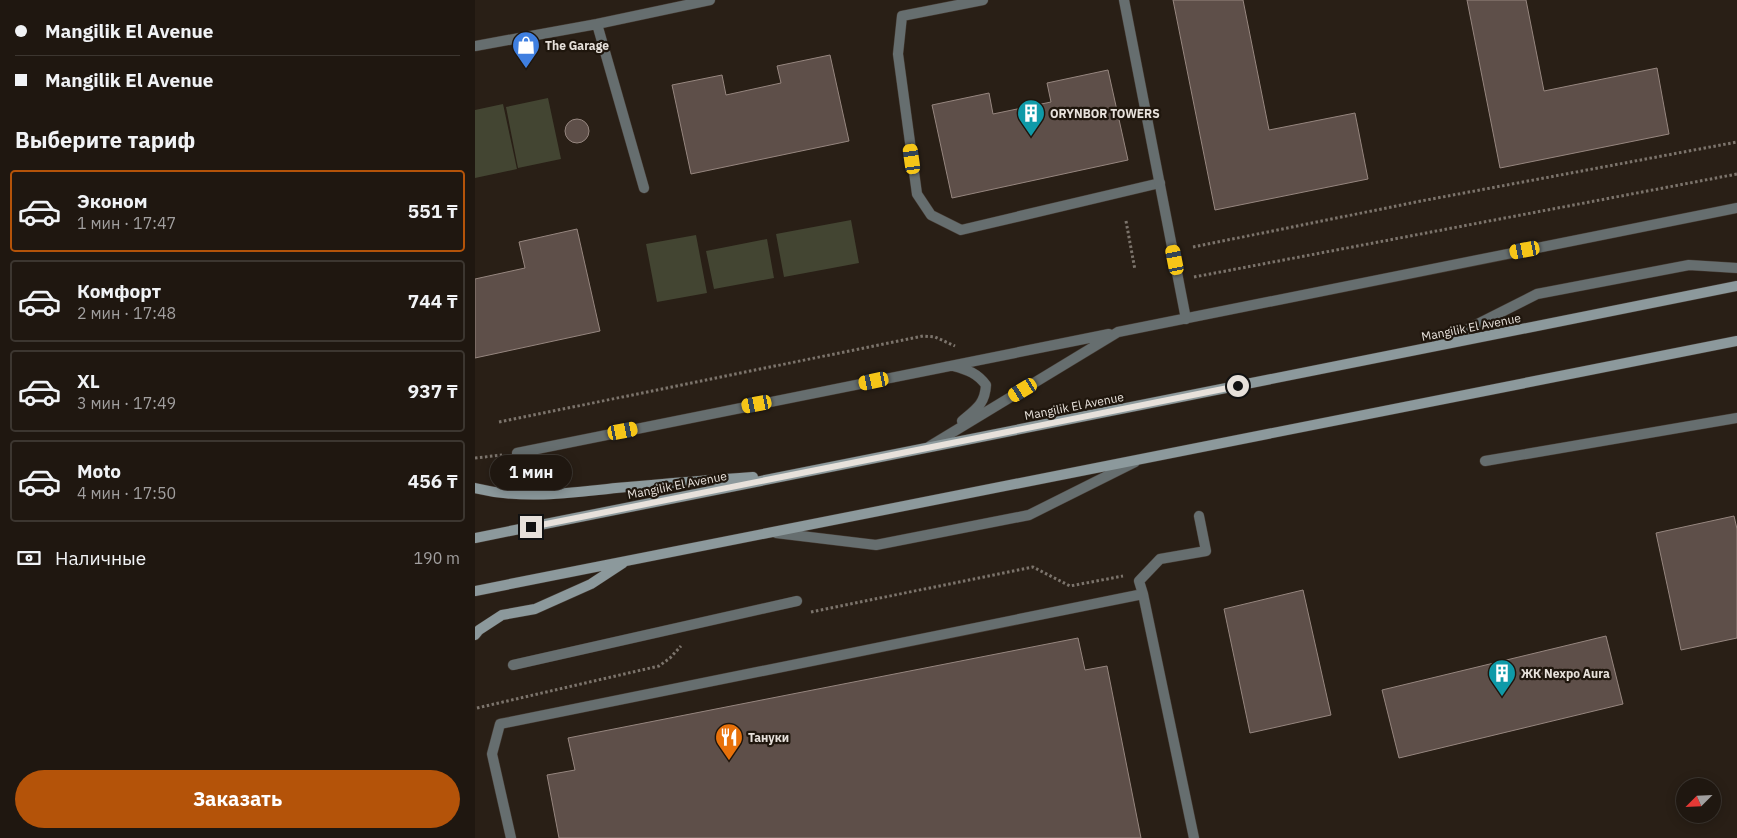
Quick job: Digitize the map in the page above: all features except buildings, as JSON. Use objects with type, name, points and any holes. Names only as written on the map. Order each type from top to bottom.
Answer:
[{"type":"main road","name":"Mangilik El Avenue","points":[[475,538],[1737,286]]},
{"type":"main road","points":[[475,591],[1737,341]]},
{"type":"main road","points":[[475,488],[494,493],[536,496],[701,480],[791,475]]},
{"type":"main road","points":[[475,634],[502,615],[535,608],[591,584],[626,561]]},
{"type":"street","points":[[475,46],[597,24],[710,0]]},
{"type":"street","points":[[983,0],[902,16],[898,54],[917,194],[931,215],[961,230],[1160,183]]},
{"type":"street","points":[[1125,0],[1186,318]]},
{"type":"street","points":[[597,24],[644,188]]},
{"type":"street","points":[[517,453],[1737,208]]},
{"type":"street","points":[[1432,347],[1537,294],[1689,265],[1737,268]]},
{"type":"street","points":[[927,448],[1118,332]]},
{"type":"street","points":[[927,448],[980,406],[985,396],[986,385],[980,376],[969,370],[951,366]]},
{"type":"street","points":[[1485,461],[1737,418]]},
{"type":"street","points":[[770,532],[876,545],[1029,515],[1143,458]]},
{"type":"street","points":[[1194,838],[1139,581],[1159,559],[1206,552],[1199,516]]},
{"type":"street","points":[[511,838],[492,754],[500,724],[1143,594]]},
{"type":"street","points":[[513,665],[797,601]]},
{"type":"path","points":[[1193,247],[1421,201],[1737,142]]},
{"type":"path","points":[[1179,279],[1737,174]]},
{"type":"path","points":[[1126,221],[1135,270]]},
{"type":"path","points":[[499,422],[923,336],[935,337],[960,350]]},
{"type":"path","points":[[475,458],[517,453]]},
{"type":"path","points":[[804,614],[1033,568],[1070,586],[1148,571]]},
{"type":"path","points":[[477,708],[659,666],[670,658],[683,644]]},
{"type":"green space","points":[[548,98],[561,159],[518,168],[506,107]]},
{"type":"green space","points":[[503,104],[517,169],[475,178],[475,110]]},
{"type":"green space","points":[[851,220],[859,263],[784,277],[776,234]]},
{"type":"green space","points":[[696,235],[707,293],[657,302],[646,244]]},
{"type":"green space","points":[[767,239],[774,278],[714,289],[706,251]]},
{"type":"place","name":"The Garage","points":[[526,69]]},
{"type":"place","name":"ORYNBOR TOWERS","points":[[1031,137]]},
{"type":"place","name":"ЖК Nexpo Aura","points":[[1502,697]]},
{"type":"place","name":"Тануки","points":[[729,761]]},
{"type":"route","points":[[531,527],[1238,386]]}]
